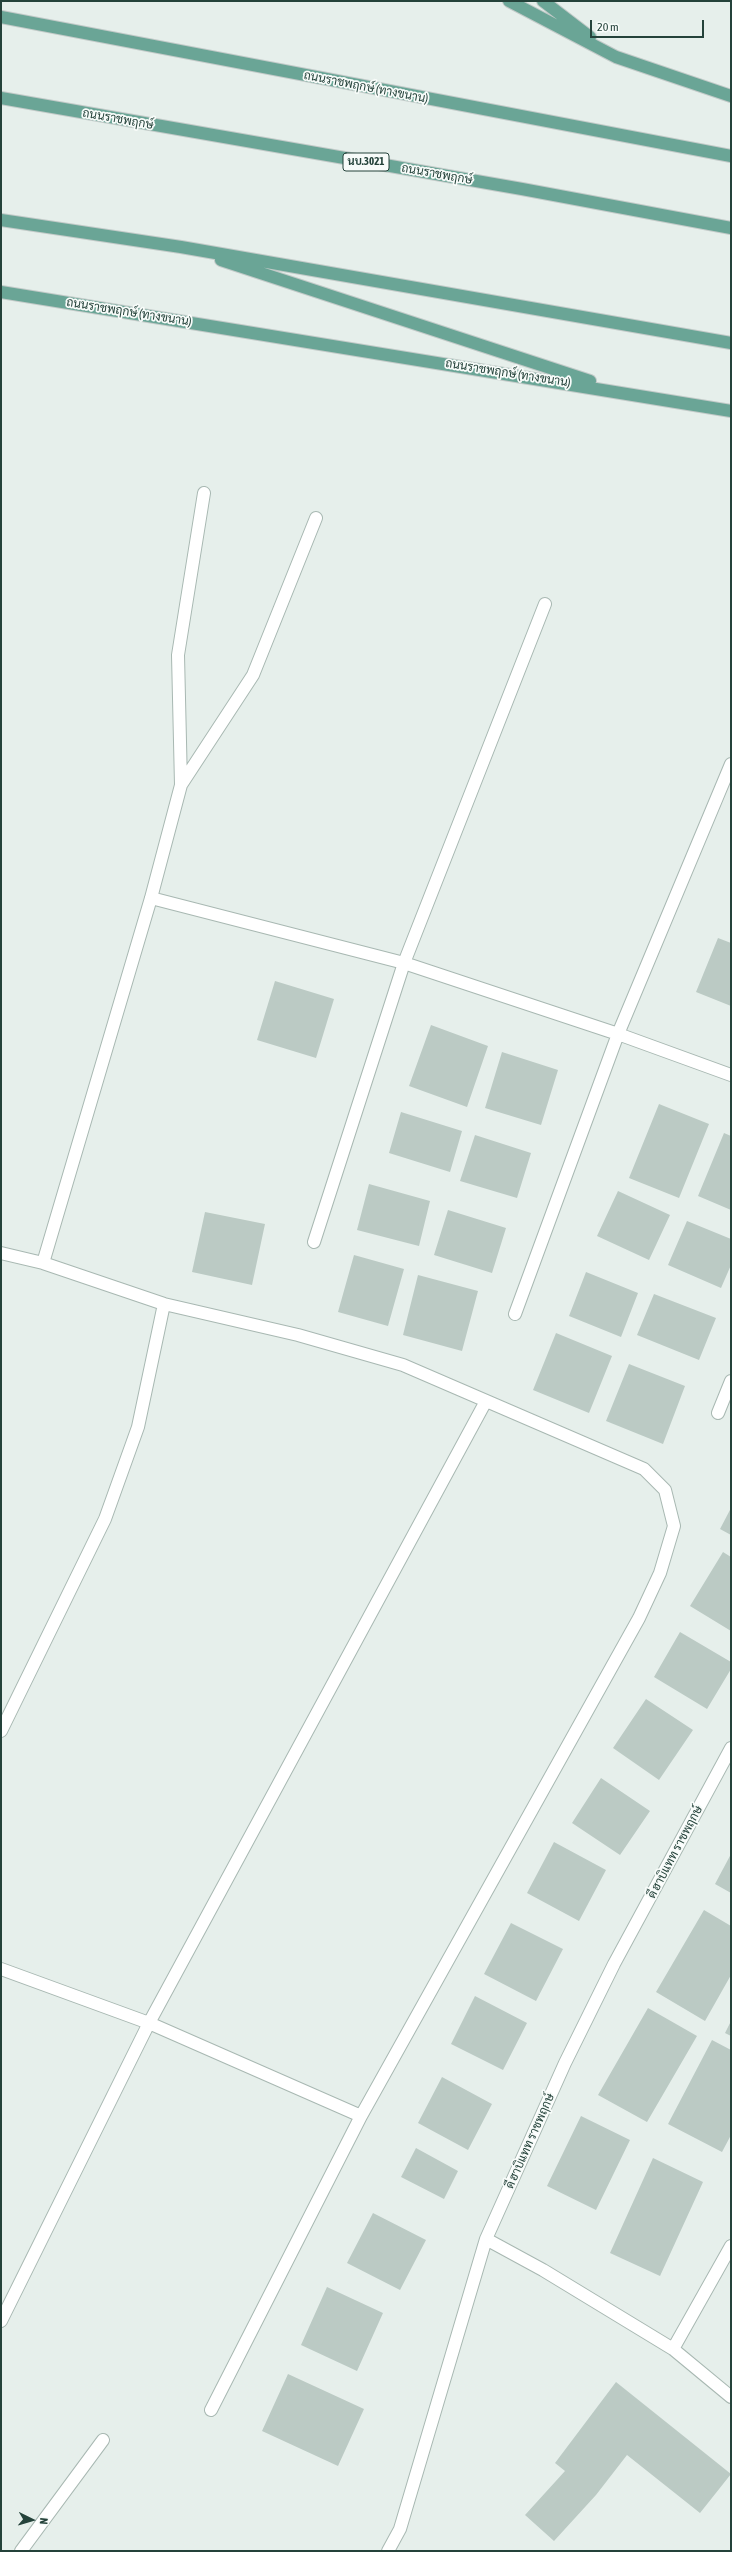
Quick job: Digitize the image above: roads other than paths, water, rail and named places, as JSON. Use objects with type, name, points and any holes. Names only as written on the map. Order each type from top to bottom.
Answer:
[{"type":"main road","points":[[509,1],[616,57],[731,96]]},
{"type":"main road","points":[[547,3],[616,57]]},
{"type":"main road","name":"ถนนราชพฤกษ์ (ทางขนาน)","points":[[1,17],[731,156]]},
{"type":"main road","name":"ถนนราชพฤกษ์","points":[[1,98],[515,188],[731,228]]},
{"type":"main road","points":[[1,220],[180,247],[731,343]]},
{"type":"main road","points":[[180,247],[627,393]]},
{"type":"main road","name":"ถนนราชพฤกษ์ (ทางขนาน)","points":[[1,292],[731,411]]},
{"type":"street","points":[[43,1263],[151,898],[181,785],[178,656],[204,493]]},
{"type":"street","points":[[181,785],[253,675],[316,518]]},
{"type":"street","points":[[314,1242],[404,963],[545,604]]},
{"type":"street","points":[[515,1314],[618,1034],[731,764]]},
{"type":"street","points":[[151,898],[404,963],[618,1034],[731,1075]]},
{"type":"street","points":[[1,1254],[43,1263],[164,1304],[298,1335],[403,1365],[644,1469],[665,1490],[674,1526],[660,1573],[639,1618],[361,2116],[211,2410]]},
{"type":"street","points":[[1,1731],[105,1518],[138,1427],[164,1304]]},
{"type":"street","points":[[718,1413],[731,1381]]},
{"type":"street","points":[[1,2321],[149,2023],[486,1401]]},
{"type":"street","name":"ดี ฮาบิแทท ราชพฤกษ์","points":[[388,2551],[400,2529],[486,2239],[565,2063],[614,1964],[731,1748]]},
{"type":"street","points":[[1,1969],[149,2023],[361,2116]]},
{"type":"street","points":[[486,2239],[543,2270],[673,2349],[731,2397]]},
{"type":"street","points":[[673,2349],[731,2246]]},
{"type":"street","points":[[21,2551],[103,2440]]}]
